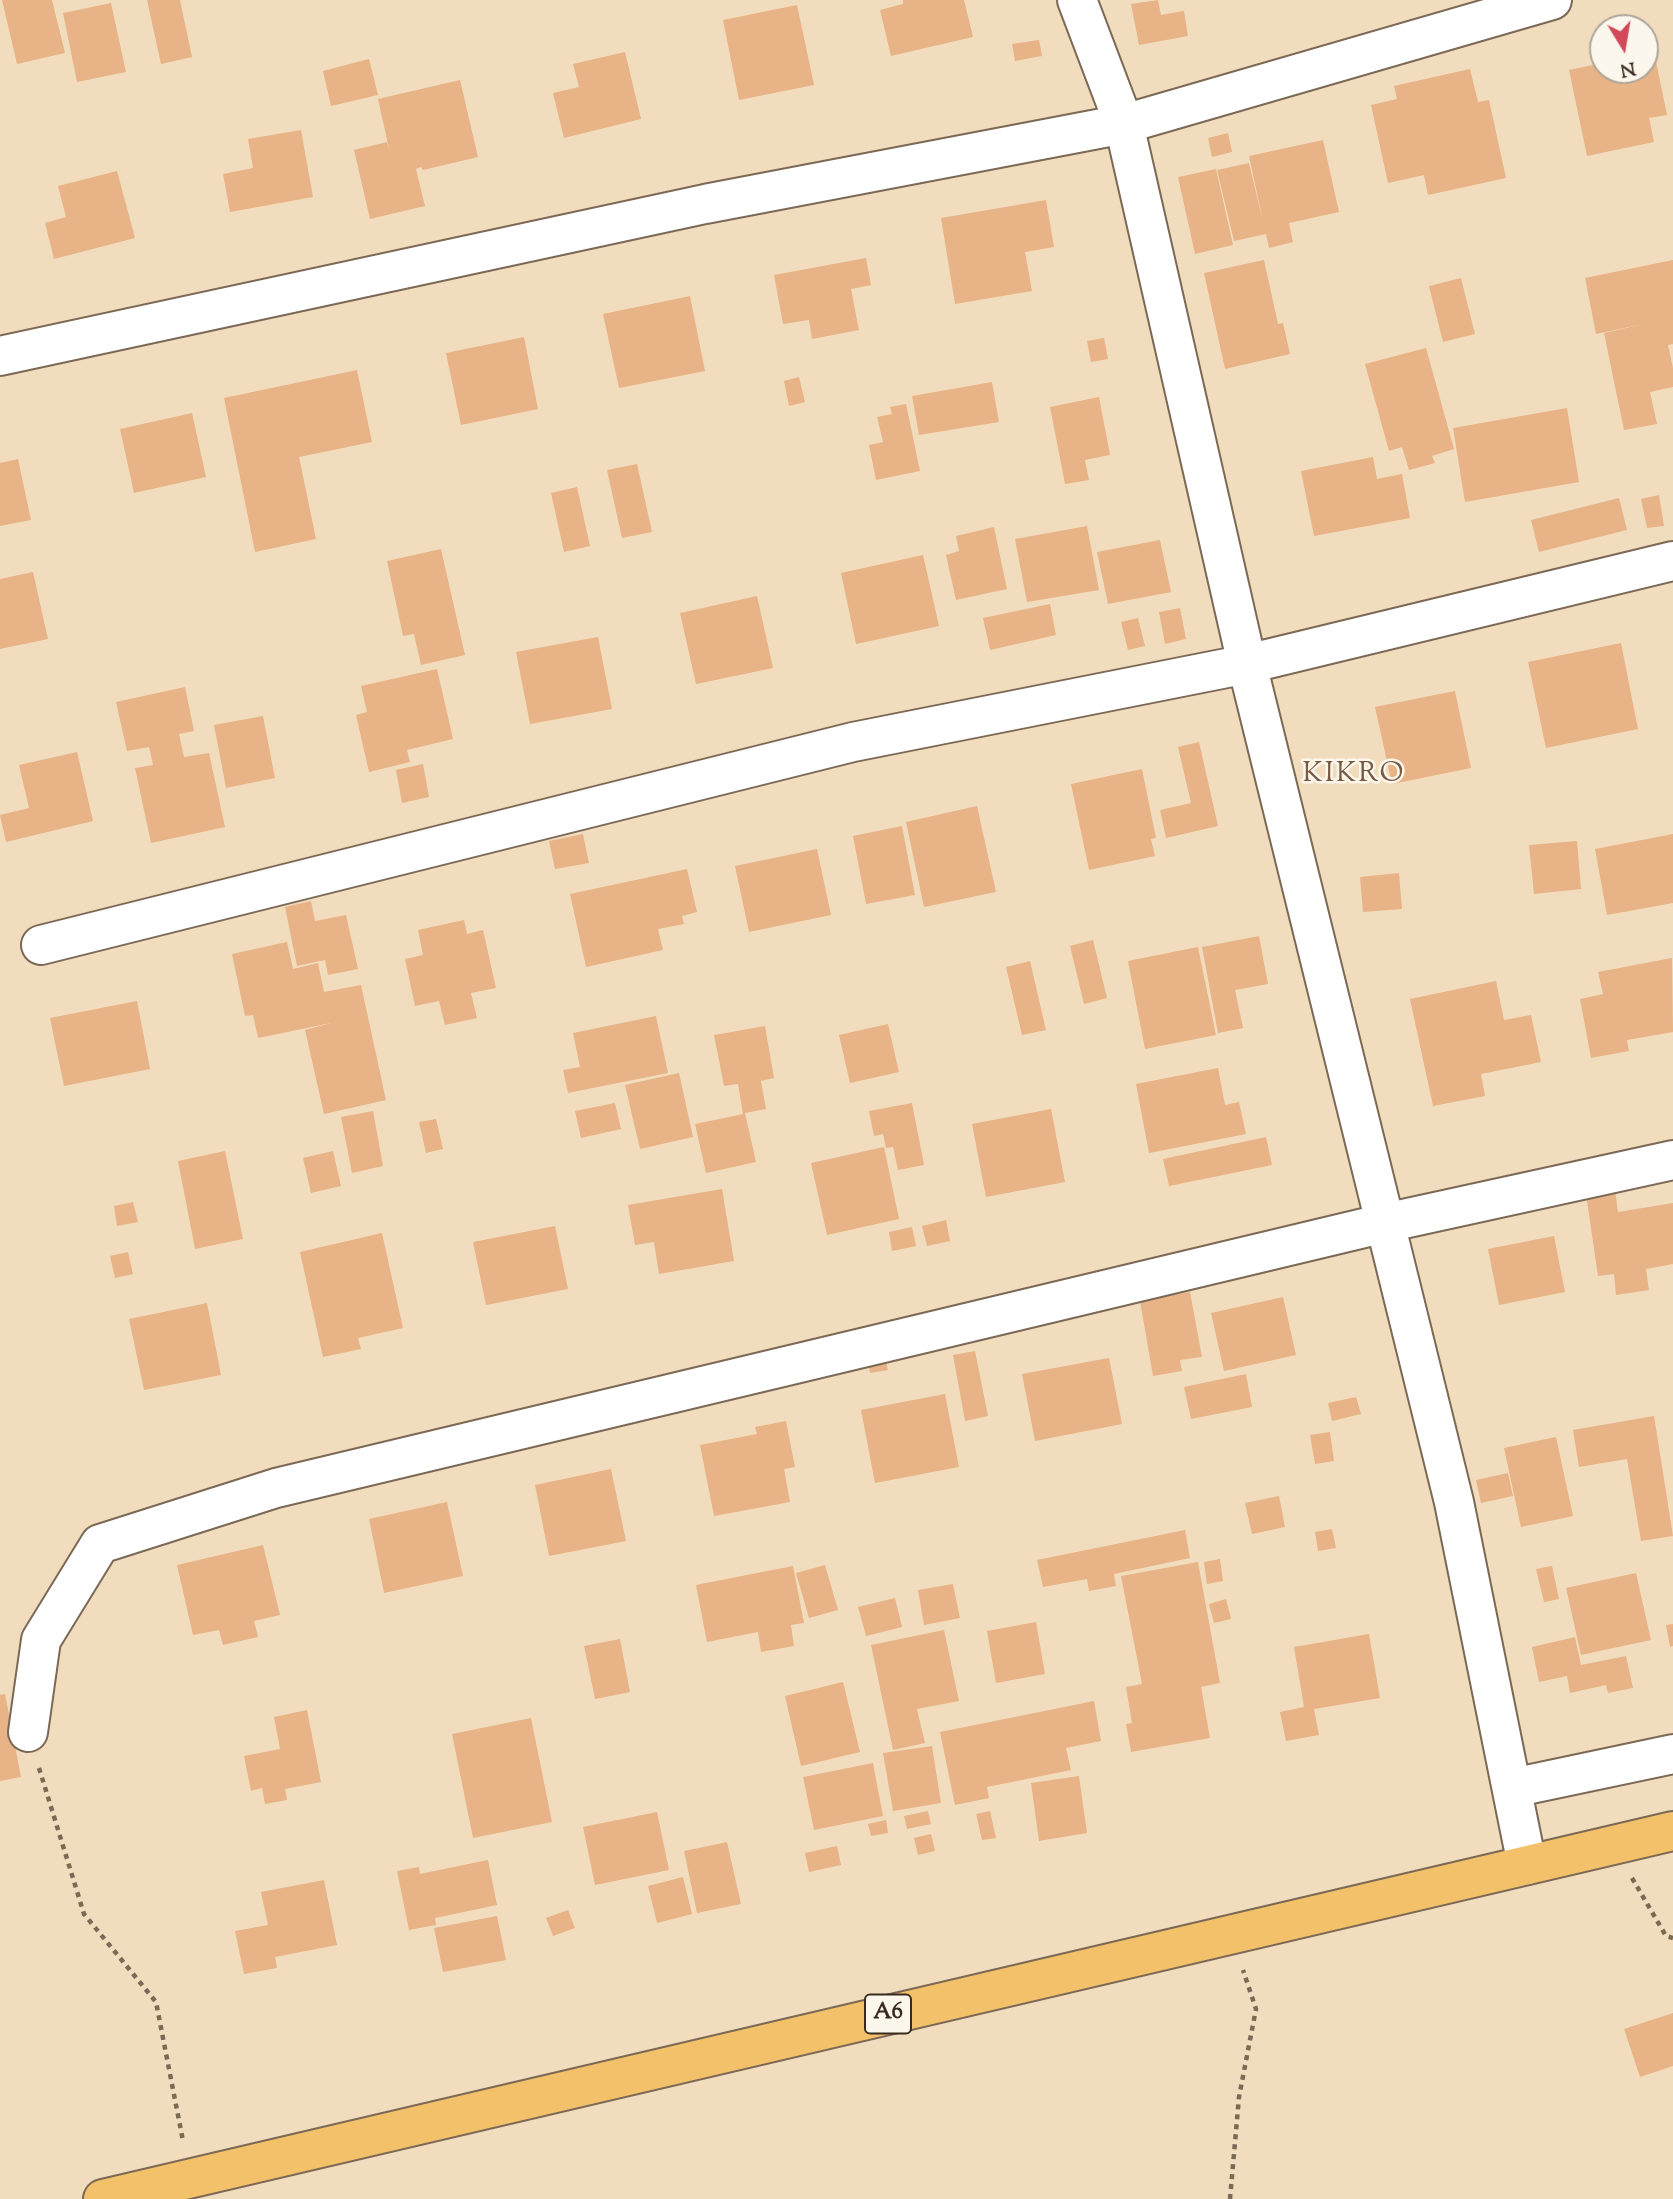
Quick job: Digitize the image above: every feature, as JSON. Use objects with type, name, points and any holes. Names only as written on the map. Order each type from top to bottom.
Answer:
[{"type":"highway","name":"A6","points":[[103,2199],[1673,1831]]},
{"type":"street","points":[[1077,0],[1124,124],[1247,664],[1454,1502],[1527,1865]]},
{"type":"street","points":[[0,356],[705,204],[1124,124],[1552,0]]},
{"type":"street","points":[[41,945],[853,742],[1247,664],[1673,561]]},
{"type":"street","points":[[29,1732],[41,1640],[100,1544],[276,1488],[1385,1223],[1673,1160]]},
{"type":"street","points":[[1512,1788],[1673,1754]]},
{"type":"path","points":[[29,1732],[84,1914],[156,2002],[190,2179]]},
{"type":"path","points":[[1612,1844],[1666,1936],[1673,1938]]},
{"type":"path","points":[[1230,2199],[1238,2097],[1256,2009],[1231,1933]]},
{"type":"building","points":[[2,0],[52,0],[65,53],[17,64]]},
{"type":"building","points":[[147,0],[180,0],[192,57],[161,64]]},
{"type":"building","points":[[903,0],[964,0],[973,37],[891,56],[880,10],[903,4]]},
{"type":"building","points":[[1158,0],[1161,15],[1184,11],[1188,36],[1139,45],[1131,4]]},
{"type":"building","points":[[111,3],[126,72],[77,82],[63,13]]},
{"type":"building","points":[[797,5],[814,85],[739,100],[723,20]]},
{"type":"building","points":[[1039,40],[1042,56],[1015,61],[1012,44]]},
{"type":"building","points":[[625,52],[641,119],[564,138],[553,93],[579,87],[573,64]]},
{"type":"building","points":[[369,59],[378,95],[331,106],[323,71]]},
{"type":"building","points":[[1589,66],[1589,84],[1659,84],[1659,76],[1667,115],[1649,118],[1654,142],[1587,156],[1569,70]]},
{"type":"building","points":[[1470,69],[1478,102],[1489,100],[1506,178],[1428,195],[1424,175],[1388,183],[1371,105],[1397,99],[1394,86]]},
{"type":"building","points":[[460,80],[478,157],[423,170],[421,167],[416,169],[425,206],[370,219],[354,150],[387,142],[390,153],[378,99]]},
{"type":"building","points":[[301,130],[313,197],[230,212],[223,174],[253,168],[248,139]]},
{"type":"building","points":[[1228,133],[1232,152],[1212,157],[1208,138]]},
{"type":"building","points":[[1323,140],[1339,212],[1289,223],[1293,242],[1269,248],[1266,234],[1234,241],[1217,170],[1249,163],[1264,226],[1249,156]]},
{"type":"building","points":[[1216,169],[1233,245],[1195,254],[1178,177]]},
{"type":"building","points":[[117,171],[135,238],[54,259],[45,223],[66,217],[58,186]]},
{"type":"building","points":[[1046,200],[1054,247],[1025,252],[1032,291],[955,304],[941,218]]},
{"type":"building","points":[[866,258],[871,285],[851,289],[859,330],[812,339],[809,320],[783,324],[774,275]]},
{"type":"building","points":[[1264,260],[1278,324],[1283,323],[1290,354],[1225,369],[1204,273]]},
{"type":"building","points":[[1673,260],[1673,344],[1668,345],[1673,368],[1673,387],[1650,392],[1657,424],[1624,430],[1604,333],[1648,323],[1596,334],[1585,278]]},
{"type":"building","points":[[1461,278],[1475,334],[1443,342],[1429,286]]},
{"type":"building","points":[[690,296],[705,371],[619,388],[603,314]]},
{"type":"building","points":[[524,337],[538,409],[461,425],[446,353]]},
{"type":"building","points":[[1104,338],[1108,359],[1091,362],[1087,341]]},
{"type":"building","points":[[1426,348],[1454,449],[1432,456],[1435,463],[1409,470],[1402,447],[1389,451],[1365,364]]},
{"type":"building","points":[[357,370],[372,442],[299,457],[316,539],[255,552],[224,398]]},
{"type":"building","points":[[799,377],[805,402],[789,406],[784,381]]},
{"type":"building","points":[[992,382],[999,422],[919,435],[912,396]]},
{"type":"building","points":[[1099,397],[1110,455],[1085,460],[1089,480],[1065,484],[1050,407]]},
{"type":"building","points":[[906,404],[920,471],[876,480],[869,445],[883,442],[877,417],[892,414],[890,407]]},
{"type":"building","points":[[1567,408],[1579,482],[1465,502],[1453,428]]},
{"type":"building","points":[[192,413],[206,477],[134,493],[120,429]]},
{"type":"building","points":[[1373,457],[1377,479],[1402,474],[1410,518],[1314,536],[1301,471]]},
{"type":"building","points":[[18,459],[31,520],[0,526],[0,463]]},
{"type":"building","points":[[637,464],[652,532],[622,538],[607,470]]},
{"type":"building","points":[[577,487],[590,546],[564,552],[551,493]]},
{"type":"building","points":[[1659,495],[1664,526],[1647,528],[1641,499]]},
{"type":"building","points":[[1619,498],[1627,530],[1539,552],[1531,520]]},
{"type":"building","points":[[1087,526],[1099,590],[1027,602],[1015,539]]},
{"type":"building","points":[[994,527],[1007,589],[956,600],[946,555],[959,551],[956,536]]},
{"type":"building","points":[[1160,540],[1171,592],[1108,604],[1097,552]]},
{"type":"building","points":[[441,549],[465,655],[421,665],[414,634],[403,636],[387,561]]},
{"type":"building","points":[[923,555],[939,626],[856,644],[841,573]]},
{"type":"building","points":[[33,572],[48,639],[0,649],[0,579]]},
{"type":"building","points":[[757,596],[773,668],[696,684],[680,613]]},
{"type":"building","points":[[1050,604],[1056,635],[990,650],[983,618]]},
{"type":"building","points":[[1180,608],[1186,639],[1165,644],[1159,612]]},
{"type":"building","points":[[1138,618],[1145,646],[1128,650],[1121,622]]},
{"type":"building","points":[[598,637],[612,709],[530,724],[516,652]]},
{"type":"building","points":[[1621,643],[1638,729],[1546,748],[1528,662]]},
{"type":"building","points":[[437,669],[453,739],[407,750],[410,762],[369,772],[356,715],[367,712],[361,686]]},
{"type":"building","points":[[185,687],[194,731],[179,734],[184,757],[209,753],[225,827],[151,843],[135,768],[153,765],[149,747],[127,751],[116,702]]},
{"type":"building","points":[[1455,691],[1471,768],[1392,784],[1375,707]]},
{"type":"building","points":[[263,716],[275,778],[226,788],[214,725]]},
{"type":"building","points":[[1199,742],[1218,826],[1166,838],[1160,810],[1191,803],[1178,747]]},
{"type":"building","points":[[77,752],[93,821],[6,842],[0,815],[29,808],[19,765]]},
{"type":"building","points":[[423,764],[429,797],[402,803],[396,770]]},
{"type":"building","points":[[1142,769],[1156,838],[1151,839],[1155,856],[1089,870],[1071,784]]},
{"type":"building","points":[[977,806],[996,892],[924,907],[906,822]]},
{"type":"building","points":[[902,826],[915,895],[866,904],[853,836]]},
{"type":"building","points":[[583,834],[589,863],[555,869],[549,841]]},
{"type":"building","points":[[1673,834],[1673,903],[1607,915],[1595,849]]},
{"type":"building","points":[[1577,841],[1581,889],[1534,894],[1529,845]]},
{"type":"building","points":[[817,849],[831,915],[749,932],[735,866]]},
{"type":"building","points":[[687,869],[697,912],[682,916],[684,924],[658,929],[663,950],[586,967],[570,894]]},
{"type":"building","points":[[1399,873],[1402,909],[1363,912],[1360,877]]},
{"type":"building","points":[[311,901],[315,921],[346,915],[358,969],[328,975],[325,960],[297,966],[285,907]]},
{"type":"building","points":[[464,920],[467,934],[483,930],[496,988],[471,993],[477,1018],[445,1025],[439,1001],[415,1006],[405,959],[423,955],[418,930]]},
{"type":"building","points":[[1259,936],[1268,984],[1235,990],[1243,1028],[1218,1033],[1202,947]]},
{"type":"building","points":[[1093,940],[1107,998],[1084,1004],[1070,946]]},
{"type":"building","points":[[287,942],[293,969],[318,963],[324,992],[361,985],[386,1100],[324,1114],[305,1030],[331,1023],[258,1038],[253,1015],[245,1016],[232,954]]},
{"type":"building","points":[[1198,947],[1216,1035],[1145,1049],[1128,961]]},
{"type":"building","points":[[1672,958],[1673,1032],[1627,1040],[1629,1051],[1591,1058],[1580,999],[1603,994],[1598,972]]},
{"type":"building","points":[[1030,961],[1046,1030],[1022,1035],[1006,967]]},
{"type":"building","points":[[1496,981],[1504,1020],[1531,1015],[1541,1062],[1481,1074],[1485,1096],[1433,1106],[1410,999]]},
{"type":"building","points":[[137,1001],[150,1069],[64,1086],[50,1018]]},
{"type":"building","points":[[656,1016],[668,1073],[568,1093],[563,1070],[580,1067],[573,1033]]},
{"type":"building","points":[[888,1024],[899,1072],[850,1083],[839,1035]]},
{"type":"building","points":[[765,1026],[774,1078],[761,1081],[766,1109],[745,1113],[756,1162],[706,1173],[695,1124],[743,1114],[738,1084],[724,1086],[714,1035]]},
{"type":"building","points":[[1218,1068],[1225,1105],[1239,1102],[1246,1134],[1149,1153],[1136,1084]]},
{"type":"building","points":[[679,1073],[693,1137],[640,1149],[625,1085]]},
{"type":"building","points":[[615,1103],[621,1129],[581,1138],[575,1111]]},
{"type":"building","points":[[912,1103],[924,1165],[898,1170],[893,1147],[886,1148],[883,1134],[874,1136],[869,1111]]},
{"type":"building","points":[[1051,1109],[1065,1182],[986,1197],[972,1124]]},
{"type":"building","points":[[373,1111],[383,1166],[352,1173],[341,1117]]},
{"type":"building","points":[[436,1119],[443,1149],[426,1153],[419,1122]]},
{"type":"building","points":[[1266,1137],[1272,1165],[1169,1186],[1163,1159]]},
{"type":"building","points":[[884,1147],[899,1219],[827,1235],[811,1163]]},
{"type":"building","points":[[225,1151],[243,1239],[195,1249],[178,1161]]},
{"type":"building","points":[[333,1151],[341,1186],[311,1193],[303,1158]]},
{"type":"building","points":[[722,1189],[734,1261],[659,1274],[654,1242],[635,1245],[628,1205]]},
{"type":"building","points":[[1615,1190],[1618,1212],[1673,1203],[1673,1264],[1646,1269],[1649,1290],[1616,1295],[1614,1274],[1598,1276],[1586,1194]]},
{"type":"building","points":[[133,1202],[138,1222],[117,1226],[114,1206]]},
{"type":"building","points":[[946,1220],[950,1241],[927,1246],[922,1226]]},
{"type":"building","points":[[555,1226],[568,1289],[486,1305],[473,1242]]},
{"type":"building","points":[[912,1227],[916,1246],[892,1251],[889,1232]]},
{"type":"building","points":[[382,1233],[403,1328],[358,1338],[361,1349],[323,1357],[300,1252]]},
{"type":"building","points":[[1554,1236],[1565,1292],[1499,1305],[1488,1249]]},
{"type":"building","points":[[128,1252],[133,1274],[115,1278],[110,1256]]},
{"type":"building","points":[[1190,1292],[1202,1357],[1180,1360],[1182,1371],[1153,1376],[1140,1301]]},
{"type":"building","points":[[1283,1297],[1296,1355],[1224,1371],[1211,1313]]},
{"type":"building","points":[[207,1303],[221,1375],[144,1390],[129,1319]]},
{"type":"building","points":[[883,1349],[888,1370],[870,1373],[866,1352]]},
{"type":"building","points":[[975,1351],[988,1416],[965,1421],[953,1355]]},
{"type":"building","points":[[1109,1358],[1122,1424],[1035,1441],[1022,1374]]},
{"type":"building","points":[[1246,1374],[1252,1407],[1191,1419],[1184,1387]]},
{"type":"building","points":[[945,1394],[959,1467],[875,1483],[861,1410]]},
{"type":"building","points":[[1356,1397],[1361,1414],[1332,1421],[1328,1403]]},
{"type":"building","points":[[1654,1416],[1673,1536],[1641,1541],[1627,1459],[1579,1467],[1573,1430]]},
{"type":"building","points":[[786,1421],[795,1467],[784,1469],[790,1502],[714,1516],[700,1445],[757,1434],[755,1427]]},
{"type":"building","points":[[1330,1432],[1334,1461],[1315,1464],[1310,1435]]},
{"type":"building","points":[[1556,1437],[1573,1516],[1521,1527],[1504,1448]]},
{"type":"building","points":[[611,1469],[626,1541],[549,1556],[535,1485]]},
{"type":"building","points":[[1508,1473],[1513,1496],[1481,1503],[1476,1480]]},
{"type":"building","points":[[1279,1496],[1285,1527],[1252,1534],[1245,1503]]},
{"type":"building","points":[[447,1502],[463,1576],[384,1593],[369,1519]]},
{"type":"building","points":[[1332,1529],[1336,1548],[1318,1551],[1315,1532]]},
{"type":"building","points":[[1185,1530],[1190,1558],[1114,1574],[1116,1586],[1089,1591],[1087,1579],[1043,1587],[1037,1560]]},
{"type":"building","points":[[263,1545],[280,1615],[254,1621],[258,1637],[223,1645],[219,1630],[193,1635],[177,1565]]},
{"type":"building","points":[[1220,1559],[1223,1581],[1207,1584],[1204,1562]]},
{"type":"building","points":[[1198,1562],[1220,1683],[1201,1687],[1210,1738],[1131,1752],[1126,1724],[1132,1723],[1126,1687],[1142,1684],[1121,1576]]},
{"type":"building","points":[[825,1565],[838,1610],[809,1618],[796,1573]]},
{"type":"building","points":[[793,1566],[804,1623],[791,1625],[794,1646],[761,1652],[758,1632],[707,1642],[696,1585]]},
{"type":"building","points":[[1552,1566],[1559,1599],[1544,1602],[1536,1569]]},
{"type":"building","points":[[1636,1573],[1651,1640],[1581,1655],[1566,1588]]},
{"type":"building","points":[[953,1584],[960,1618],[924,1625],[918,1590]]},
{"type":"building","points":[[895,1598],[902,1627],[866,1636],[858,1607]]},
{"type":"building","points":[[1226,1599],[1231,1619],[1214,1623],[1209,1604]]},
{"type":"building","points":[[1036,1622],[1045,1674],[996,1683],[987,1631]]},
{"type":"building","points":[[1673,1624],[1673,1646],[1670,1647],[1666,1625]]},
{"type":"building","points":[[944,1630],[959,1701],[917,1709],[925,1743],[893,1750],[871,1645]]},
{"type":"building","points":[[1369,1634],[1380,1698],[1314,1709],[1319,1735],[1286,1741],[1280,1712],[1304,1707],[1294,1647]]},
{"type":"building","points":[[1575,1637],[1581,1665],[1626,1656],[1633,1688],[1608,1693],[1606,1685],[1570,1693],[1567,1676],[1539,1682],[1532,1647]]},
{"type":"building","points":[[620,1639],[630,1692],[595,1699],[584,1646]]},
{"type":"building","points":[[843,1682],[860,1752],[801,1766],[785,1696]]},
{"type":"building","points":[[5,1694],[21,1777],[0,1781],[0,1695]]},
{"type":"building","points":[[1094,1701],[1101,1741],[1066,1748],[1071,1770],[987,1787],[989,1798],[955,1805],[940,1732]]},
{"type":"building","points":[[307,1710],[321,1782],[285,1789],[287,1800],[265,1804],[262,1788],[251,1791],[244,1756],[280,1749],[274,1717]]},
{"type":"building","points":[[531,1718],[552,1822],[473,1838],[452,1734]]},
{"type":"building","points":[[932,1746],[941,1803],[893,1811],[883,1753]]},
{"type":"building","points":[[873,1763],[883,1816],[814,1830],[803,1777]]},
{"type":"building","points":[[1079,1776],[1087,1833],[1039,1841],[1031,1783]]},
{"type":"building","points":[[928,1811],[931,1824],[907,1829],[904,1816]]},
{"type":"building","points":[[990,1811],[996,1838],[982,1840],[976,1814]]},
{"type":"building","points":[[657,1812],[669,1870],[595,1885],[583,1827]]},
{"type":"building","points":[[886,1820],[888,1833],[871,1836],[868,1824]]},
{"type":"building","points":[[931,1834],[935,1851],[918,1855],[914,1838]]},
{"type":"building","points":[[727,1842],[741,1904],[697,1913],[684,1851]]},
{"type":"building","points":[[837,1846],[841,1865],[809,1872],[805,1853]]},
{"type":"building","points":[[488,1860],[497,1905],[435,1918],[436,1925],[409,1930],[397,1871],[419,1867],[420,1874]]},
{"type":"building","points":[[683,1877],[692,1914],[657,1923],[648,1886]]},
{"type":"building","points":[[324,1880],[337,1945],[275,1957],[277,1968],[244,1974],[235,1931],[268,1925],[261,1892]]},
{"type":"building","points":[[568,1910],[575,1928],[553,1936],[546,1918]]},
{"type":"building","points":[[497,1916],[506,1960],[443,1972],[434,1928]]},
{"type":"building","points":[[1673,2013],[1673,2066],[1640,2077],[1624,2029]]},
{"type":"district","name":"KIKRO","points":[[1354,776]]}]
